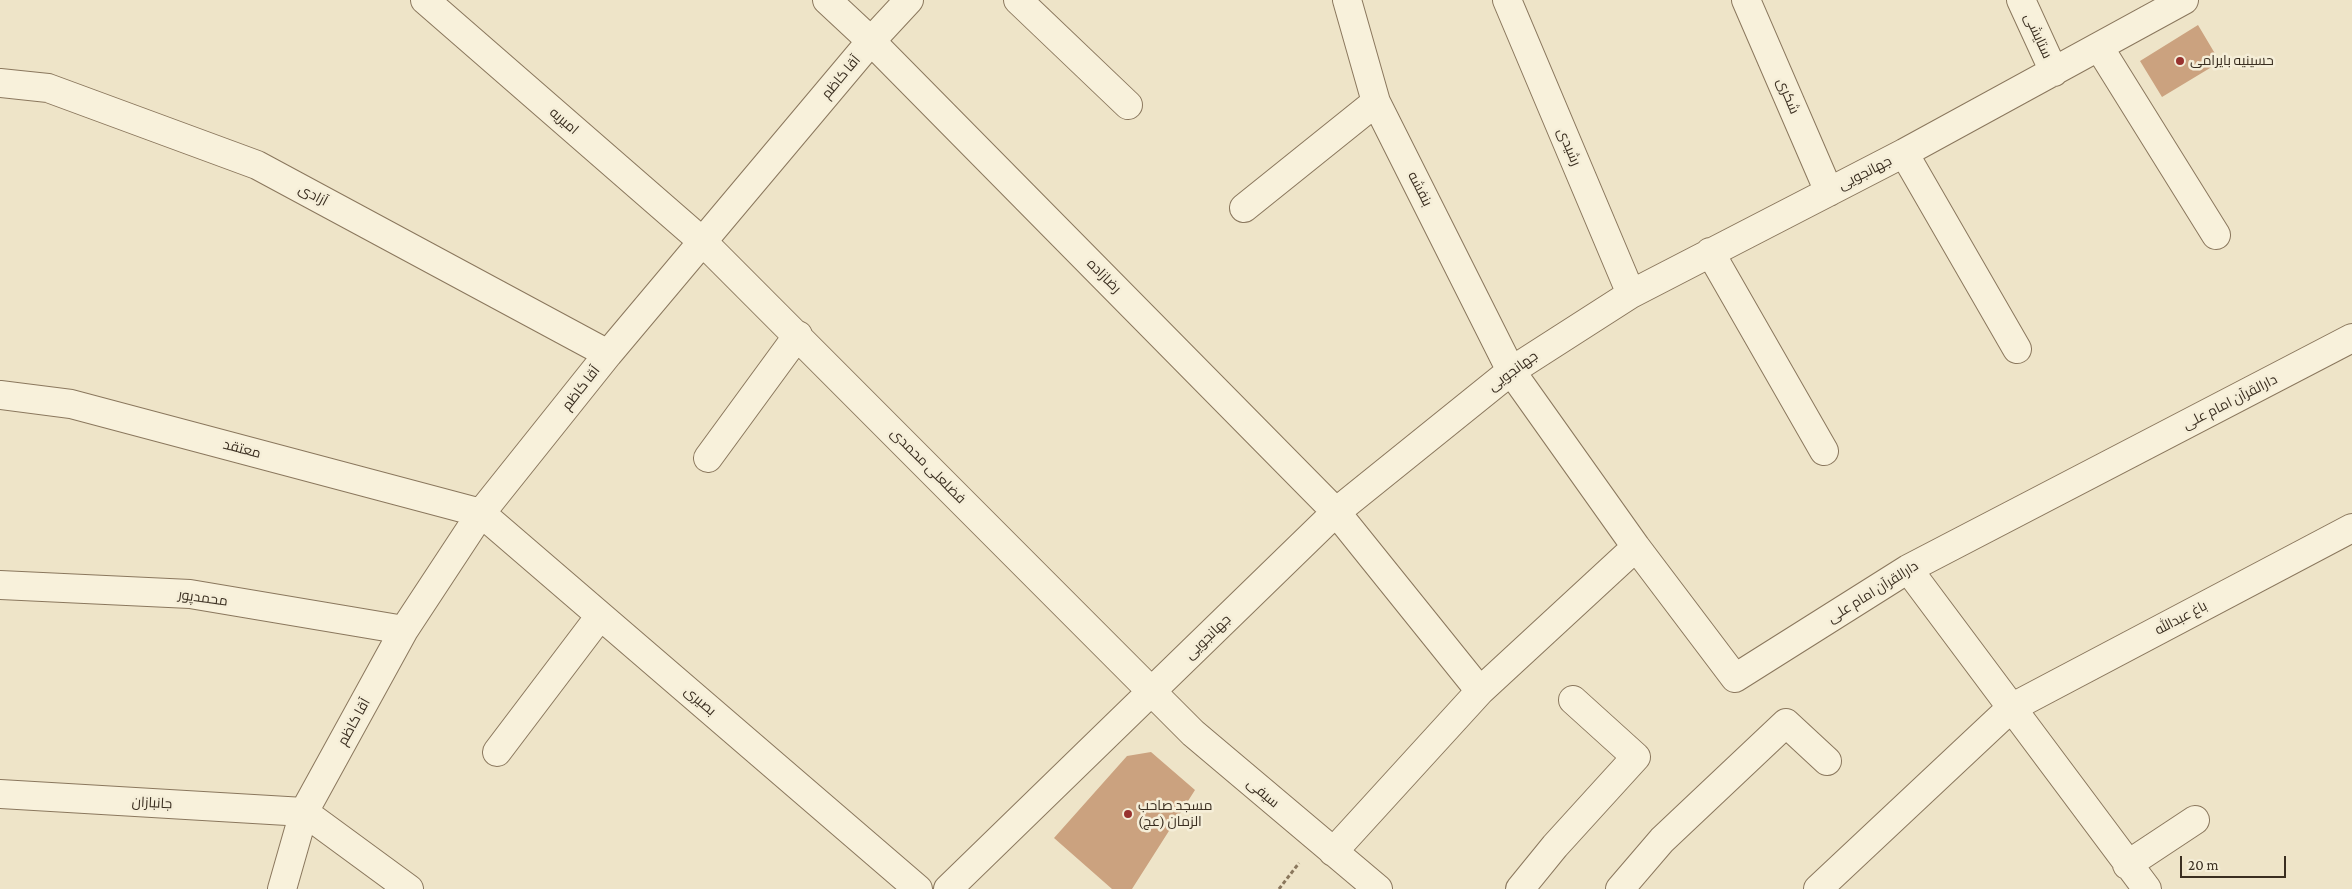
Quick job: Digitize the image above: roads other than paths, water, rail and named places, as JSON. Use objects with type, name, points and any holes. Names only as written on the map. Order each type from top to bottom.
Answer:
[{"type":"street","name":"امیریه","points":[[425,0],[703,242]]},
{"type":"street","name":"رضازاده","points":[[827,0],[871,41],[1336,512],[1480,691]]},
{"type":"street","name":"آقا کاظم","points":[[282,889],[304,812],[404,630],[481,514],[608,354],[871,41],[909,0]]},
{"type":"street","points":[[1018,0],[1128,105]]},
{"type":"street","name":"بنفشه","points":[[1347,0],[1376,102],[1511,371]]},
{"type":"street","name":"رشیدی","points":[[1507,0],[1631,294]]},
{"type":"street","name":"شکری","points":[[1746,0],[1829,192]]},
{"type":"street","name":"ستایشی","points":[[2021,0],[2054,72]]},
{"type":"street","name":"جهانجویی","points":[[948,889],[1336,512],[1511,371],[1631,294],[1904,154],[2184,0]]},
{"type":"street","points":[[2099,47],[2216,235]]},
{"type":"street","name":"آزادی","points":[[0,83],[48,88],[257,165],[608,354]]},
{"type":"street","points":[[1244,208],[1376,102]]},
{"type":"street","points":[[1904,154],[2017,349]]},
{"type":"street","name":"فضلعلی محمدی","points":[[703,242],[798,335],[1152,692]]},
{"type":"street","points":[[1710,252],[1824,451]]},
{"type":"street","points":[[708,458],[798,335]]},
{"type":"street","name":"دارالقرآن امام علی","points":[[1511,371],[1636,547],[1735,678],[1908,569],[2352,338]]},
{"type":"street","name":"معتقد","points":[[0,395],[71,404],[481,514]]},
{"type":"street","name":"بصیری","points":[[481,514],[918,889]]},
{"type":"street","name":"باغ عبدالله","points":[[1818,889],[2010,708],[2352,528]]},
{"type":"street","points":[[1333,852],[1480,691],[1636,547]]},
{"type":"street","points":[[1908,569],[2147,889]]},
{"type":"street","name":"محمدپور","points":[[0,585],[190,594],[404,630]]},
{"type":"street","points":[[497,752],[600,616]]},
{"type":"street","name":"سیفی","points":[[1152,692],[1193,733],[1378,889]]},
{"type":"street","points":[[1520,889],[1555,846],[1636,757],[1574,700]]},
{"type":"street","points":[[1620,889],[1662,840],[1786,723],[1826,761]]},
{"type":"street","name":"جانبازان","points":[[0,794],[304,812]]},
{"type":"street","points":[[304,812],[409,889]]},
{"type":"street","points":[[2128,865],[2195,820]]},
{"type":"place","name":"حسینیه بایرامی","points":[[2180,61]]},
{"type":"place","name":"مسجد صاحب الزمان (عج)","points":[[1128,814]]}]
